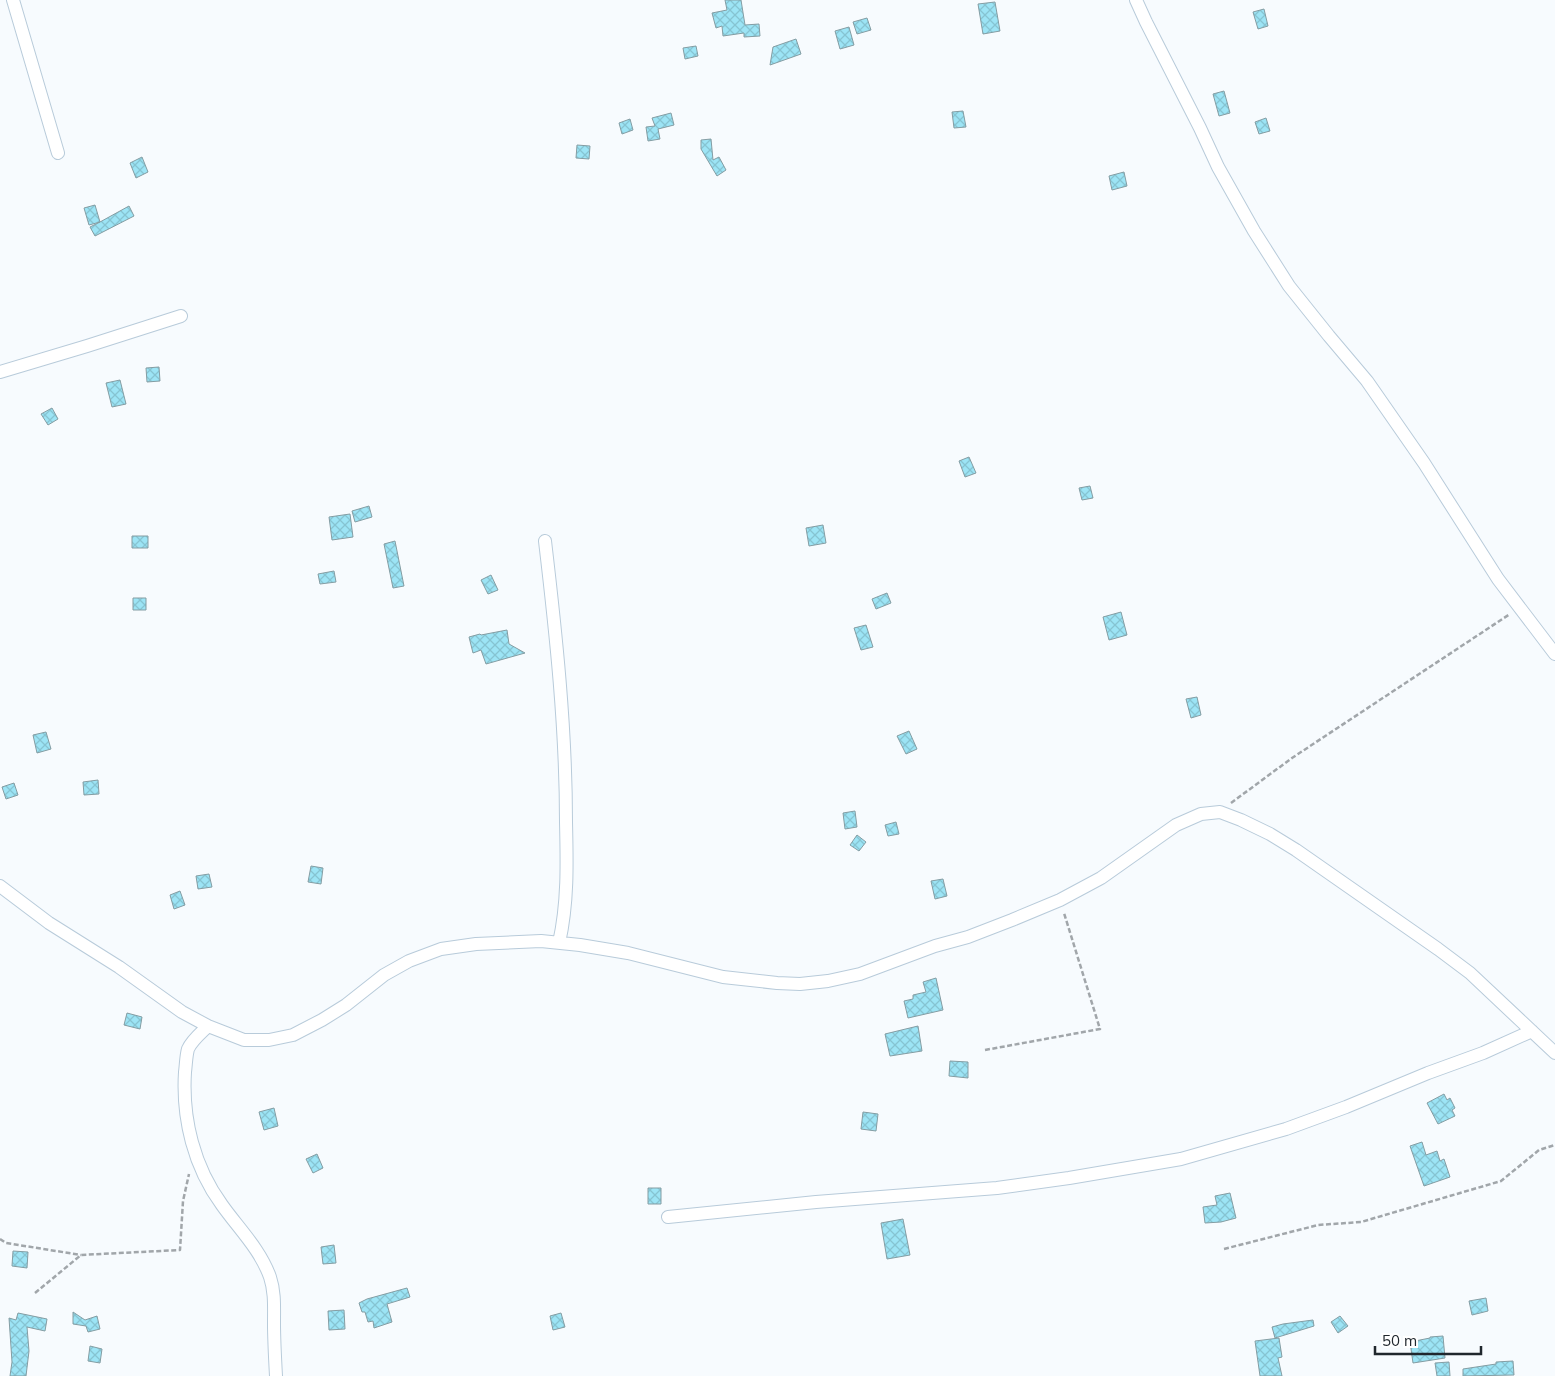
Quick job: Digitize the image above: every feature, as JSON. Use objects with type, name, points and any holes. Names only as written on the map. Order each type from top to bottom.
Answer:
[{"type":"street","points":[[13,0],[58,153]]},
{"type":"street","points":[[1136,0],[1218,167],[1254,231],[1289,286],[1373,389],[1424,463],[1498,579],[1555,654]]},
{"type":"street","points":[[0,372],[181,316]]},
{"type":"street","points":[[544,541],[556,641],[565,758],[566,887],[564,920],[560,943]]},
{"type":"street","points":[[0,886],[49,923],[119,967],[182,1012],[208,1026],[244,1040],[269,1040],[293,1035],[346,1005],[384,975],[409,961],[441,949],[476,944],[541,941],[560,943],[628,953],[723,977],[800,984],[828,981],[860,974],[935,946],[977,934],[1060,900],[1100,878],[1176,825],[1201,814],[1220,812],[1270,834],[1296,850],[1438,949],[1470,973],[1555,1053]]},
{"type":"street","points":[[208,1026],[195,1039],[188,1050],[185,1096],[186,1115],[199,1164],[212,1190],[222,1206],[259,1253],[271,1279],[274,1293],[276,1376]]},
{"type":"street","points":[[668,1217],[816,1202],[997,1188],[1103,1173],[1181,1159],[1286,1129],[1483,1053],[1532,1031]]},
{"type":"path","points":[[1220,812],[1292,758],[1519,608]]},
{"type":"path","points":[[985,1050],[1100,1029],[1060,900]]},
{"type":"path","points":[[1224,1249],[1318,1225],[1362,1222],[1501,1180],[1538,1150],[1555,1145]]},
{"type":"path","points":[[0,1240],[6,1243],[81,1255],[180,1250],[183,1201],[195,1150]]},
{"type":"path","points":[[35,1293],[81,1255]]},
{"type":"building","points":[[725,0],[741,0],[745,25],[759,24],[760,36],[744,37],[744,33],[723,36],[722,26],[716,28],[712,13],[727,10]]},
{"type":"building","points":[[995,2],[1000,31],[983,34],[978,4]]},
{"type":"building","points":[[1264,9],[1268,26],[1258,29],[1253,12]]},
{"type":"building","points":[[867,18],[871,30],[857,34],[853,22]]},
{"type":"building","points":[[849,27],[854,45],[840,49],[835,31]]},
{"type":"building","points":[[796,39],[801,54],[770,65],[773,47]]},
{"type":"building","points":[[696,46],[698,56],[685,59],[683,48]]},
{"type":"building","points":[[1224,91],[1230,113],[1219,116],[1213,94]]},
{"type":"building","points":[[963,111],[966,127],[954,128],[952,112]]},
{"type":"building","points":[[671,113],[674,125],[658,129],[660,139],[648,141],[646,127],[655,126],[652,118]]},
{"type":"building","points":[[1266,118],[1270,131],[1259,134],[1255,122]]},
{"type":"building","points":[[630,119],[633,130],[622,134],[619,123]]},
{"type":"building","points":[[711,139],[713,160],[719,157],[726,170],[717,176],[701,149],[701,140]]},
{"type":"building","points":[[577,145],[590,146],[589,159],[576,158]]},
{"type":"building","points":[[142,157],[148,172],[136,178],[130,163]]},
{"type":"building","points":[[1124,172],[1127,186],[1112,190],[1109,176]]},
{"type":"building","points":[[95,205],[100,222],[89,225],[84,208]]},
{"type":"building","points":[[129,206],[134,216],[95,236],[90,227]]},
{"type":"building","points":[[159,367],[160,381],[147,382],[146,368]]},
{"type":"building","points":[[120,380],[126,404],[112,407],[106,383]]},
{"type":"building","points":[[52,408],[58,419],[48,425],[41,414]]},
{"type":"building","points":[[969,457],[976,473],[965,477],[959,461]]},
{"type":"building","points":[[1090,486],[1093,498],[1082,500],[1079,488]]},
{"type":"building","points":[[369,506],[372,517],[355,522],[352,511]]},
{"type":"building","points":[[350,514],[353,537],[332,540],[329,517]]},
{"type":"building","points":[[823,525],[826,543],[809,546],[806,528]]},
{"type":"building","points":[[132,536],[148,536],[148,548],[132,548]]},
{"type":"building","points":[[395,541],[404,586],[393,588],[384,544]]},
{"type":"building","points":[[334,571],[336,582],[320,584],[318,574]]},
{"type":"building","points":[[491,575],[498,590],[488,594],[481,580]]},
{"type":"building","points":[[887,593],[891,603],[876,609],[872,599]]},
{"type":"building","points":[[133,598],[146,598],[146,610],[133,610]]},
{"type":"building","points":[[1121,612],[1127,635],[1109,640],[1103,617]]},
{"type":"building","points":[[866,625],[873,647],[861,650],[854,628]]},
{"type":"building","points":[[507,630],[509,644],[525,653],[486,664],[481,650],[473,653],[469,637]]},
{"type":"building","points":[[1197,697],[1201,715],[1191,718],[1186,699]]},
{"type":"building","points":[[909,731],[917,749],[906,754],[897,736]]},
{"type":"building","points":[[46,732],[51,749],[37,753],[33,735]]},
{"type":"building","points":[[98,780],[99,794],[84,795],[83,782]]},
{"type":"building","points":[[14,783],[18,795],[6,799],[2,787]]},
{"type":"building","points":[[855,811],[857,827],[845,829],[843,813]]},
{"type":"building","points":[[896,822],[899,834],[888,836],[885,825]]},
{"type":"building","points":[[857,835],[866,842],[859,851],[850,845]]},
{"type":"building","points":[[311,866],[323,868],[321,884],[308,882]]},
{"type":"building","points":[[209,874],[212,887],[198,889],[196,876]]},
{"type":"building","points":[[943,879],[947,896],[935,899],[931,881]]},
{"type":"building","points":[[180,891],[185,905],[174,909],[170,895]]},
{"type":"building","points":[[936,978],[943,1010],[908,1018],[904,1001],[913,999],[913,995],[926,992],[923,982]]},
{"type":"building","points":[[127,1013],[142,1017],[140,1029],[124,1025]]},
{"type":"building","points":[[918,1026],[922,1051],[890,1056],[885,1034]]},
{"type":"building","points":[[950,1061],[968,1062],[968,1078],[949,1076]]},
{"type":"building","points":[[1444,1094],[1447,1100],[1450,1098],[1455,1108],[1452,1110],[1455,1116],[1438,1124],[1427,1103]]},
{"type":"building","points":[[274,1108],[278,1126],[264,1130],[259,1112]]},
{"type":"building","points":[[863,1112],[878,1114],[876,1131],[861,1129]]},
{"type":"building","points":[[1422,1142],[1426,1155],[1437,1151],[1440,1161],[1444,1159],[1450,1177],[1424,1186],[1410,1146]]},
{"type":"building","points":[[317,1154],[323,1168],[313,1173],[306,1159]]},
{"type":"building","points":[[648,1188],[661,1188],[661,1204],[648,1204]]},
{"type":"building","points":[[1230,1193],[1236,1218],[1221,1222],[1205,1223],[1203,1207],[1217,1205],[1215,1196]]},
{"type":"building","points":[[903,1219],[910,1255],[887,1259],[881,1223]]},
{"type":"building","points":[[334,1245],[336,1263],[323,1264],[321,1247]]},
{"type":"building","points":[[13,1251],[28,1252],[27,1268],[12,1266]]},
{"type":"building","points":[[407,1288],[410,1297],[387,1304],[392,1322],[374,1328],[373,1321],[368,1322],[365,1312],[362,1312],[359,1303]]},
{"type":"building","points":[[1486,1298],[1488,1311],[1472,1315],[1469,1301]]},
{"type":"building","points":[[344,1310],[345,1329],[329,1330],[328,1311]]},
{"type":"building","points":[[73,1312],[85,1320],[97,1316],[100,1329],[88,1332],[86,1326],[73,1324]]},
{"type":"building","points":[[18,1313],[47,1319],[45,1331],[27,1327],[29,1351],[26,1376],[10,1376],[12,1362],[9,1318],[16,1320]]},
{"type":"building","points":[[561,1313],[565,1327],[553,1330],[550,1316]]},
{"type":"building","points":[[1340,1316],[1348,1326],[1338,1333],[1331,1322]]},
{"type":"building","points":[[1313,1320],[1314,1326],[1275,1338],[1272,1327]]},
{"type":"building","points":[[1443,1336],[1445,1358],[1413,1363],[1410,1342]]},
{"type":"building","points":[[1279,1338],[1282,1357],[1278,1358],[1282,1376],[1260,1376],[1255,1341]]},
{"type":"building","points":[[90,1346],[102,1349],[100,1363],[88,1361]]},
{"type":"building","points":[[1513,1361],[1514,1375],[1463,1376],[1463,1369],[1496,1364],[1496,1362]]},
{"type":"building","points":[[1449,1362],[1450,1376],[1437,1376],[1435,1363]]}]
